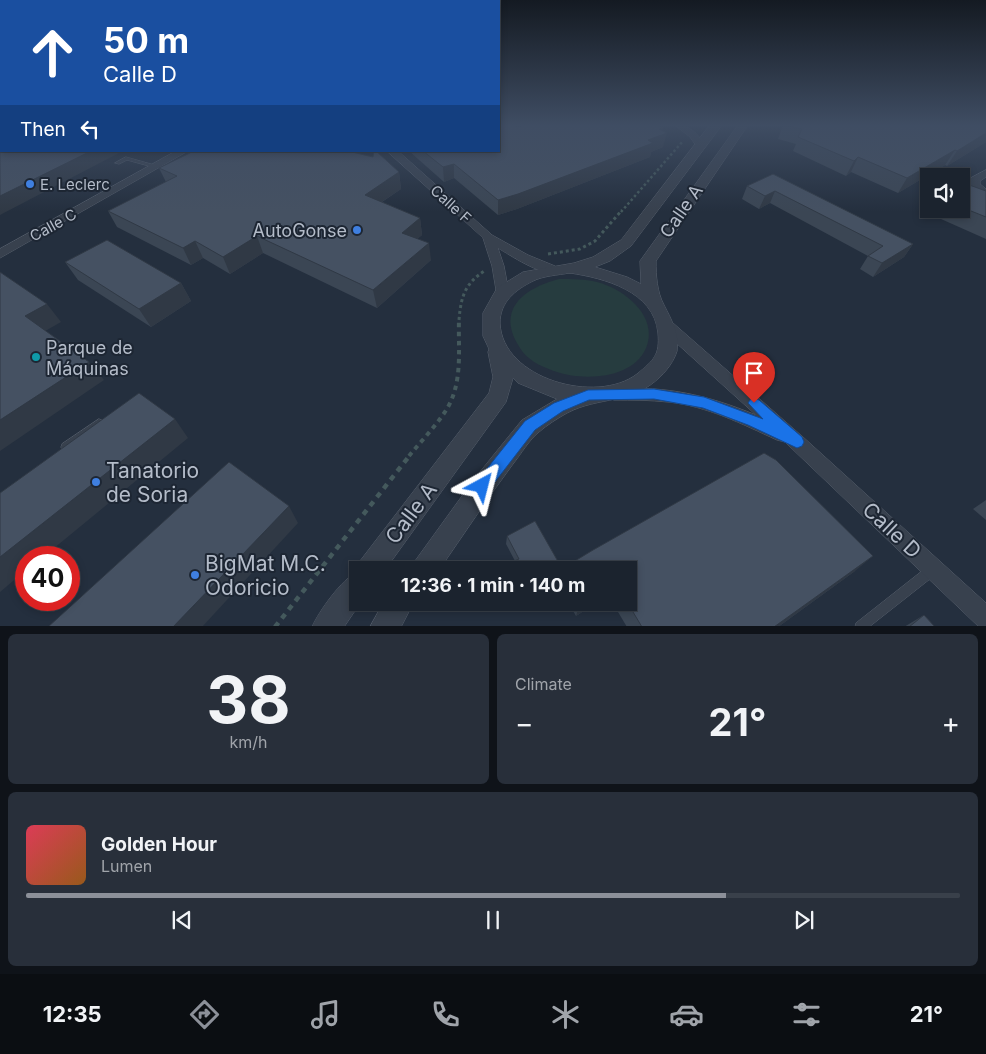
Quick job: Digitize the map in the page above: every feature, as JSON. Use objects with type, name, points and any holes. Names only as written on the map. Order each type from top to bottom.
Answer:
[{"type":"street","name":"Calle C","points":[[0,254],[178,154]]},
{"type":"street","name":"Calle F","points":[[396,154],[488,238],[524,258],[551,269]]},
{"type":"street","name":"Calle A","points":[[570,268],[593,263],[609,256],[626,243],[693,154]]},
{"type":"street","name":"Calle A","points":[[656,306],[648,280],[648,261],[722,154]]},
{"type":"street","points":[[986,173],[975,180],[975,185],[986,194]]},
{"type":"street","name":"Calle F","points":[[488,238],[498,266],[502,293]]},
{"type":"street","points":[[430,561],[482,486],[530,426],[559,407],[637,385],[658,368],[668,348],[668,327],[656,306],[640,290],[618,278],[594,271],[570,268],[551,269],[534,273],[519,280],[502,293],[491,310],[490,331],[497,352],[516,372],[542,387],[575,395],[598,395]]},
{"type":"street","name":"Calle D","points":[[668,327],[797,442],[986,618]]},
{"type":"street","name":"Calle A","points":[[376,561],[499,396],[503,377],[497,352]]},
{"type":"street","name":"Calle D","points":[[598,395],[654,394],[704,403],[752,421],[797,442]]},
{"type":"street","points":[[326,626],[349,597]]},
{"type":"street","points":[[384,626],[395,611]]},
{"type":"lane","points":[[117,163],[126,158],[156,167]]},
{"type":"lane","points":[[53,455],[99,422]]},
{"type":"lane","points":[[860,626],[933,569]]},
{"type":"path","points":[[524,258],[571,251],[595,241],[673,154]]},
{"type":"path","points":[[275,626],[448,407],[457,381],[459,303],[471,282],[479,273],[498,266]]},
{"type":"green space","points":[[559,279],[597,282],[618,291],[628,298],[643,315],[648,325],[649,336],[646,348],[640,358],[619,372],[594,377],[557,372],[548,369],[525,355],[514,337],[511,314],[523,296],[545,283]]},
{"type":"building","points":[[0,154],[85,154],[0,196]]},
{"type":"building","points":[[187,154],[361,154],[373,157],[373,154],[380,154],[399,172],[365,195],[420,218],[402,233],[429,243],[373,290],[257,236],[223,257],[195,241],[183,248],[108,211],[177,176],[159,168]]},
{"type":"building","points":[[427,154],[623,154],[498,200],[454,164],[443,167]]},
{"type":"building","points":[[838,154],[948,154],[924,168],[920,168],[920,170],[907,178],[858,157],[854,161]]},
{"type":"building","points":[[773,174],[913,244],[882,263],[868,256],[883,246],[775,191],[765,196],[747,186]]},
{"type":"building","points":[[970,185],[986,191],[986,217],[970,211]]},
{"type":"building","points":[[107,240],[181,283],[139,309],[65,262]]},
{"type":"building","name":"Parque de Máquinas","points":[[0,272],[47,304],[25,316],[89,362],[0,420]]},
{"type":"building","points":[[139,393],[175,419],[0,557],[0,493]]},
{"type":"building","points":[[764,453],[776,460],[873,556],[775,626],[641,626],[632,611],[637,611],[637,561],[575,561]]},
{"type":"building","name":"BigMat M.C. Odoricio","points":[[229,462],[289,506],[174,626],[49,626],[66,611],[80,611],[80,598]]},
{"type":"building","points":[[535,521],[558,561],[514,561],[519,559],[507,536]]},
{"type":"building","points":[[924,615],[934,626],[910,626]]},
{"type":"place","name":"E. Leclerc","points":[[30,184]]},
{"type":"place","name":"AutoGonse","points":[[357,230]]},
{"type":"place","name":"Parque de Máquinas","points":[[36,357]]},
{"type":"place","name":"Tanatorio de Soria","points":[[96,482]]},
{"type":"place","name":"BigMat M.C. Odoricio","points":[[195,575]]},
{"type":"route","points":[[482,486],[530,426],[559,407],[588,395],[654,394],[704,403],[752,421],[797,442],[754,403]]}]
